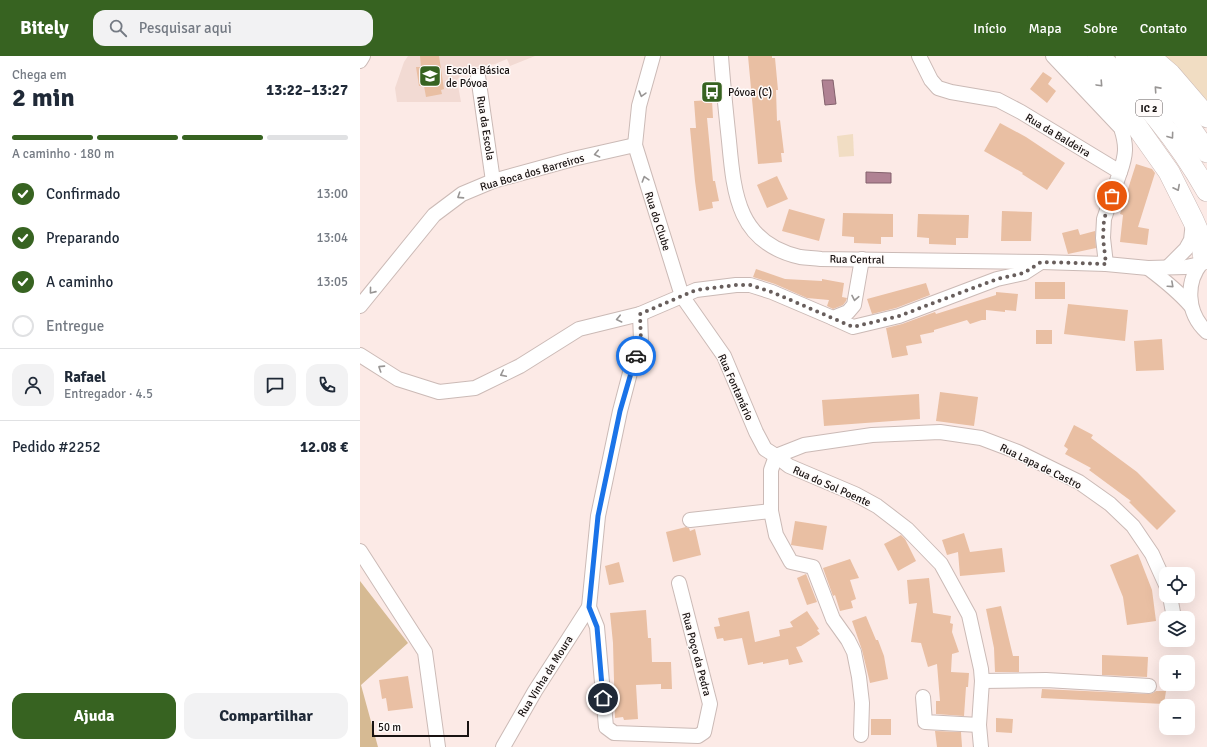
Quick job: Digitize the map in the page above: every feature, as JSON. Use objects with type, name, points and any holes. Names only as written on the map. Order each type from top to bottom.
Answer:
[{"type":"highway","points":[[1073,56],[1128,114],[1169,172],[1201,238],[1204,260]]},
{"type":"highway","name":"IC 2","points":[[1098,56],[1117,73],[1158,118],[1200,159]]},
{"type":"highway","name":"IC 2","points":[[1126,56],[1181,115],[1200,159],[1207,190]]},
{"type":"highway","points":[[1150,56],[1170,74],[1207,117]]},
{"type":"street","points":[[360,61],[363,56]]},
{"type":"street","points":[[635,145],[639,106],[653,56]]},
{"type":"street","name":"Rua Central","points":[[721,56],[733,180],[738,204],[746,222],[758,237],[778,250],[801,257],[1106,264],[1148,268],[1186,267],[1204,260]]},
{"type":"street","name":"Rua da Baldeira","points":[[919,56],[931,80],[938,88],[950,92],[998,100],[1021,112],[1120,172]]},
{"type":"street","points":[[1053,56],[1121,128],[1125,140],[1126,155],[1104,219],[1103,238],[1106,264]]},
{"type":"street","name":"Rua da Escola","points":[[478,76],[493,181]]},
{"type":"street","name":"Rua Boca dos Barreiros","points":[[360,306],[434,215],[462,194],[493,181],[573,159],[635,145]]},
{"type":"street","name":"Rua do Clube","points":[[635,145],[682,296]]},
{"type":"street","points":[[1168,267],[1179,257],[1189,244],[1191,240],[1193,220]]},
{"type":"street","points":[[833,318],[848,312],[854,305],[862,259]]},
{"type":"street","points":[[1191,306],[1190,285],[1193,275],[1204,260]]},
{"type":"street","points":[[360,354],[398,380],[439,392],[475,388],[520,366],[579,329],[640,314],[696,290],[736,285],[750,285],[772,292],[853,327],[899,316],[997,279],[1024,273],[1041,262]]},
{"type":"street","points":[[1148,268],[1180,294],[1191,306],[1207,332]]},
{"type":"street","name":"Rua Fontanário","points":[[682,296],[724,356],[756,432],[765,449],[776,456]]},
{"type":"street","name":"Rua Poço da Pedra","points":[[640,314],[641,342],[631,369],[620,411],[598,516],[589,607],[597,627],[606,727],[614,733],[698,736],[704,732],[710,704],[679,583]]},
{"type":"street","name":"Rua Lapa de Castro","points":[[776,456],[804,445],[872,434],[940,432],[981,438],[1018,452],[1079,482],[1110,504],[1133,526],[1152,554],[1159,570]]},
{"type":"street","points":[[776,456],[771,470],[771,511],[776,535],[791,562],[813,567],[833,619],[848,640],[854,652],[862,703],[861,735]]},
{"type":"street","name":"Rua do Sol Poente","points":[[776,456],[789,466],[855,494],[877,506],[907,529],[941,564],[969,615],[982,669],[979,725],[981,747]]},
{"type":"street","points":[[690,520],[771,511]]},
{"type":"street","points":[[360,551],[425,652],[438,747]]},
{"type":"street","name":"Rua Vinha da Moura","points":[[503,747],[534,691],[589,607]]},
{"type":"street","points":[[982,680],[1046,680],[1149,686]]},
{"type":"street","points":[[923,697],[925,722],[979,725]]},
{"type":"shaded area","name":"Escola Básica de Póvoa","points":[[408,56],[535,56],[510,66],[507,59],[495,64],[469,68],[463,72],[457,80],[461,102],[397,102],[395,88],[404,62]]},
{"type":"shaded area","points":[[1161,56],[1207,56],[1207,104]]},
{"type":"shaded area","points":[[822,80],[833,80],[836,104],[825,105]]},
{"type":"shaded area","points":[[853,134],[854,156],[839,157],[837,136]]},
{"type":"shaded area","points":[[866,172],[891,173],[891,183],[866,183]]},
{"type":"shaded area","points":[[360,581],[408,643],[361,685],[378,747],[360,747]]},
{"type":"building","points":[[420,56],[439,56],[444,89],[441,90],[442,94],[426,97],[424,86],[419,86],[416,67],[421,67]]},
{"type":"building","points":[[748,56],[772,56],[772,58],[775,58],[778,90],[776,90],[777,121],[780,120],[784,153],[781,153],[782,162],[758,164]]},
{"type":"building","points":[[1043,72],[1052,78],[1048,84],[1056,91],[1047,103],[1030,89]]},
{"type":"building","points":[[712,100],[713,118],[707,118],[713,181],[715,181],[719,201],[712,202],[713,208],[699,211],[690,128],[696,128],[694,101]]},
{"type":"building","points":[[1000,123],[1026,137],[1065,163],[1047,190],[1022,174],[1023,173],[984,151]]},
{"type":"building","points":[[1136,164],[1152,169],[1155,173],[1138,227],[1149,229],[1147,245],[1120,242],[1123,215],[1120,214]]},
{"type":"building","points":[[777,176],[788,199],[767,208],[757,185]]},
{"type":"building","points":[[789,209],[825,219],[819,241],[782,231]]},
{"type":"building","points":[[1002,211],[1032,212],[1031,241],[1001,241]]},
{"type":"building","points":[[843,213],[893,214],[893,237],[881,237],[881,244],[854,243],[854,237],[842,236]]},
{"type":"building","points":[[918,214],[969,215],[968,238],[956,238],[956,245],[929,244],[929,238],[917,237]]},
{"type":"building","points":[[1078,229],[1080,235],[1095,231],[1096,248],[1068,254],[1062,233]]},
{"type":"building","points":[[756,269],[785,279],[822,281],[822,279],[844,283],[842,297],[847,298],[846,301],[843,305],[833,309],[827,306],[829,300],[807,298],[775,284],[753,277]]},
{"type":"building","points":[[1035,282],[1065,282],[1065,299],[1035,299]]},
{"type":"building","points":[[926,283],[930,295],[896,308],[872,314],[867,299]]},
{"type":"building","points":[[996,292],[1018,294],[1016,311],[1005,310],[1005,312],[986,310],[986,320],[970,324],[967,320],[934,330],[934,332],[920,335],[922,343],[906,346],[908,355],[892,358],[886,328],[935,312],[936,314],[996,295]]},
{"type":"building","points":[[1068,304],[1128,310],[1125,341],[1064,334]]},
{"type":"building","points":[[1036,330],[1052,330],[1052,344],[1036,344]]},
{"type":"building","points":[[1162,339],[1164,370],[1136,371],[1134,341]]},
{"type":"building","points":[[940,392],[978,397],[974,426],[936,421]]},
{"type":"building","points":[[919,394],[920,419],[824,426],[822,400]]},
{"type":"building","points":[[1074,425],[1093,435],[1091,438],[1137,472],[1176,511],[1157,530],[1129,502],[1131,501],[1089,470],[1091,468],[1065,454],[1068,449],[1064,446]]},
{"type":"building","points":[[795,521],[827,526],[823,550],[791,545]]},
{"type":"building","points":[[686,527],[689,528],[690,531],[695,529],[701,555],[673,562],[666,532]]},
{"type":"building","points":[[964,533],[970,552],[1002,548],[1005,572],[960,576],[958,552],[947,555],[942,540]]},
{"type":"building","points":[[901,535],[905,539],[916,561],[898,571],[884,544]]},
{"type":"building","points":[[1138,554],[1152,590],[1156,621],[1127,625],[1123,597],[1110,565]]},
{"type":"building","points":[[850,559],[859,578],[850,580],[856,599],[851,601],[853,608],[840,611],[835,595],[833,596],[823,568]]},
{"type":"building","points":[[619,562],[624,582],[609,585],[605,566]]},
{"type":"building","points":[[806,574],[817,602],[807,605],[797,578]]},
{"type":"building","points":[[929,578],[933,613],[951,616],[950,623],[953,624],[952,632],[959,652],[952,654],[951,672],[969,673],[968,687],[966,687],[964,716],[936,714],[936,701],[940,701],[937,664],[928,667],[921,643],[911,642],[917,603],[909,604],[907,580]]},
{"type":"building","points":[[1001,606],[1013,656],[1019,656],[1019,672],[995,672],[994,648],[986,609]]},
{"type":"building","points":[[646,610],[648,638],[651,638],[652,662],[671,662],[672,689],[661,689],[661,684],[636,685],[638,719],[624,720],[623,717],[615,718],[613,643],[610,613]]},
{"type":"building","points":[[749,611],[755,642],[780,636],[779,630],[793,627],[790,622],[807,611],[819,629],[817,630],[820,634],[801,646],[796,647],[803,662],[789,665],[788,659],[763,664],[763,662],[748,665],[742,638],[724,641],[723,638],[717,639],[714,627],[720,626],[718,618]]},
{"type":"building","points":[[866,616],[884,656],[888,679],[870,683],[862,650],[852,621]]},
{"type":"building","points":[[1102,655],[1148,657],[1147,677],[1102,675]]},
{"type":"building","points":[[408,676],[413,708],[388,711],[386,698],[382,699],[379,680]]},
{"type":"building","points":[[1042,689],[1149,694],[1156,691],[1166,691],[1165,699],[1159,699],[1159,704],[1041,698]]},
{"type":"building","points":[[996,718],[1013,719],[1012,733],[996,732]]},
{"type":"building","points":[[871,719],[891,719],[891,735],[871,735]]},
{"type":"building","points":[[935,731],[961,732],[962,747],[937,747]]},
{"type":"way so far","points":[[636,356],[641,342],[640,314],[696,290],[736,285],[750,285],[772,292],[853,327],[864,326],[899,316],[997,279],[1024,273],[1041,262],[1106,264],[1103,238],[1104,219],[1112,196]]},
{"type":"place","name":"Escola Básica de Póvoa","points":[[430,76]]},
{"type":"place","name":"Póvoa (C)","points":[[712,92]]},
{"type":"route","points":[[603,698],[597,627],[589,607],[598,516],[620,411],[636,356]]}]
